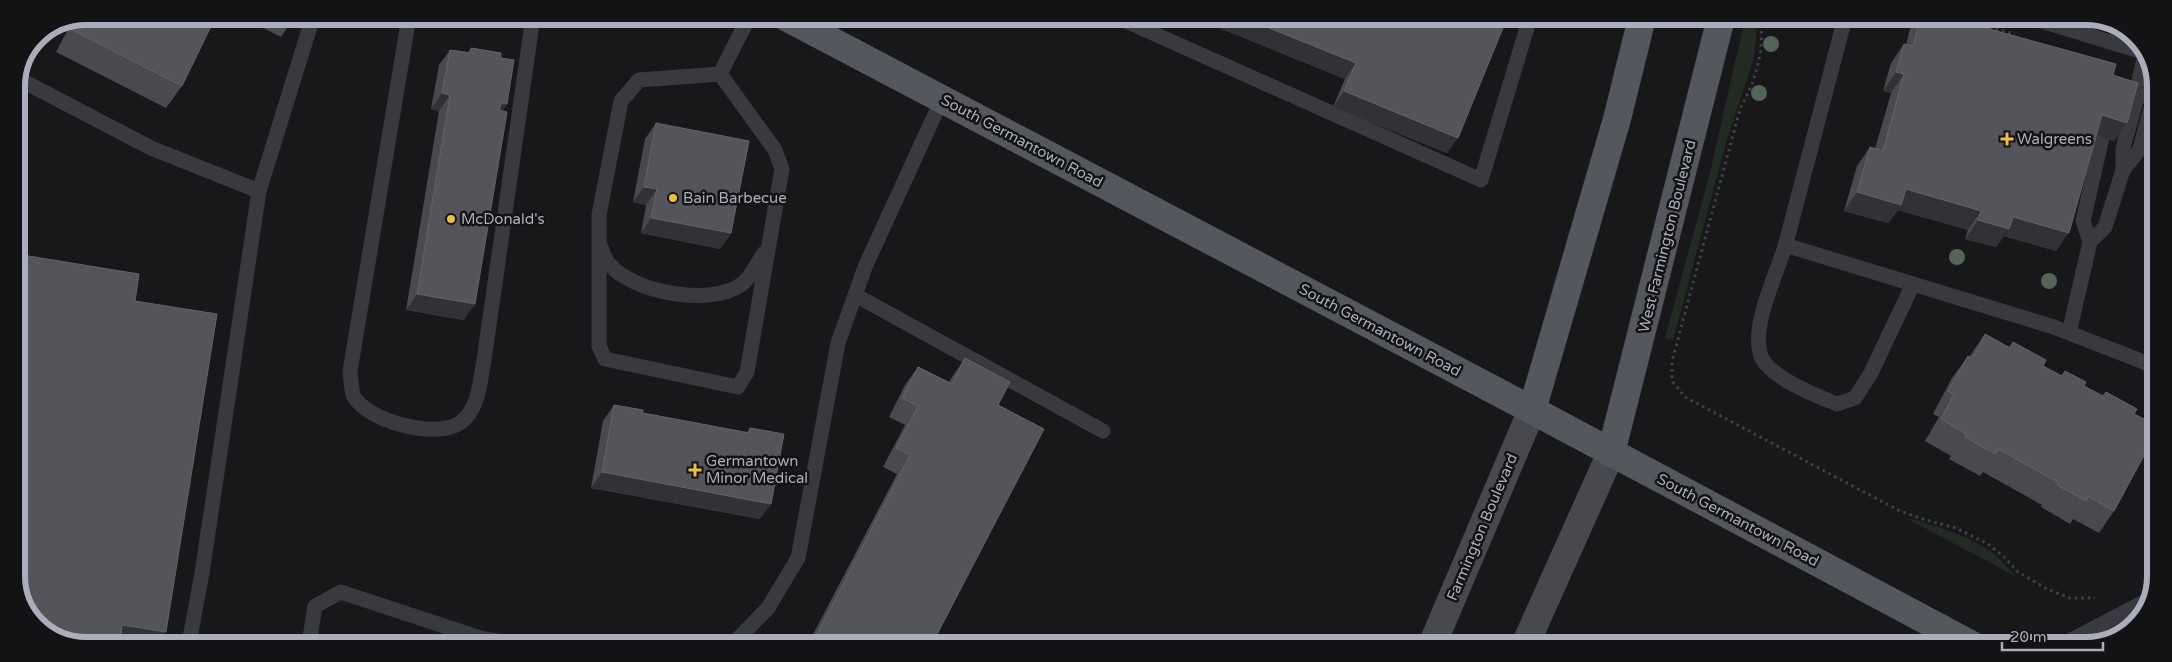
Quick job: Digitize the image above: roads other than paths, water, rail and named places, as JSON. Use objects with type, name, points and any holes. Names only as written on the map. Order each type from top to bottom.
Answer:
[{"type":"main road","name":"South Germantown Road","points":[[801,25],[1532,410],[1957,637]]},
{"type":"main road","points":[[1532,410],[1617,119],[1640,25]]},
{"type":"main road","name":"West Farmington Boulevard","points":[[1611,453],[1720,25]]},
{"type":"main road","name":"Farmington Boulevard","points":[[1435,637],[1532,410]]},
{"type":"main road","points":[[1529,637],[1611,453]]},
{"type":"lane","points":[[190,637],[202,573],[259,191],[310,25]]},
{"type":"lane","points":[[408,25],[350,371],[354,397],[372,415],[398,424],[440,430],[460,423],[475,404],[484,360],[532,25]]},
{"type":"lane","points":[[720,74],[745,25]]},
{"type":"lane","points":[[1135,25],[1481,180],[1528,25]]},
{"type":"lane","points":[[1843,25],[1785,245],[1758,331],[1760,355],[1772,372],[1816,396],[1837,404],[1855,398],[1871,373],[1913,284]]},
{"type":"lane","points":[[2054,25],[2136,50]]},
{"type":"lane","points":[[2090,242],[2105,227],[2123,170],[2123,148],[2136,101],[2142,63]]},
{"type":"lane","points":[[720,74],[775,150],[782,170],[747,372],[738,386],[605,359],[599,346],[599,215],[621,101],[639,80],[720,74]]},
{"type":"lane","points":[[2121,93],[2140,76]]},
{"type":"lane","points":[[25,82],[152,148],[259,191]]},
{"type":"lane","points":[[740,637],[768,608],[798,558],[838,343],[865,267],[942,99]]},
{"type":"lane","points":[[2069,333],[2090,242],[2083,221],[2102,138]]},
{"type":"lane","points":[[599,243],[609,264],[630,280],[675,293],[703,296],[723,292],[742,284],[767,250]]},
{"type":"lane","points":[[1785,245],[2069,333],[2147,363]]},
{"type":"lane","points":[[855,295],[1103,431]]},
{"type":"lane","points":[[310,637],[315,606],[341,592],[478,637]]},
{"type":"lane","points":[[2077,637],[2140,604]]},
{"type":"place","name":"Walgreens","points":[[2007,139]]},
{"type":"place","name":"Bain Barbecue","points":[[673,198]]},
{"type":"place","name":"McDonald's","points":[[451,219]]},
{"type":"place","name":"Germantown Minor Medical","points":[[695,470]]}]
